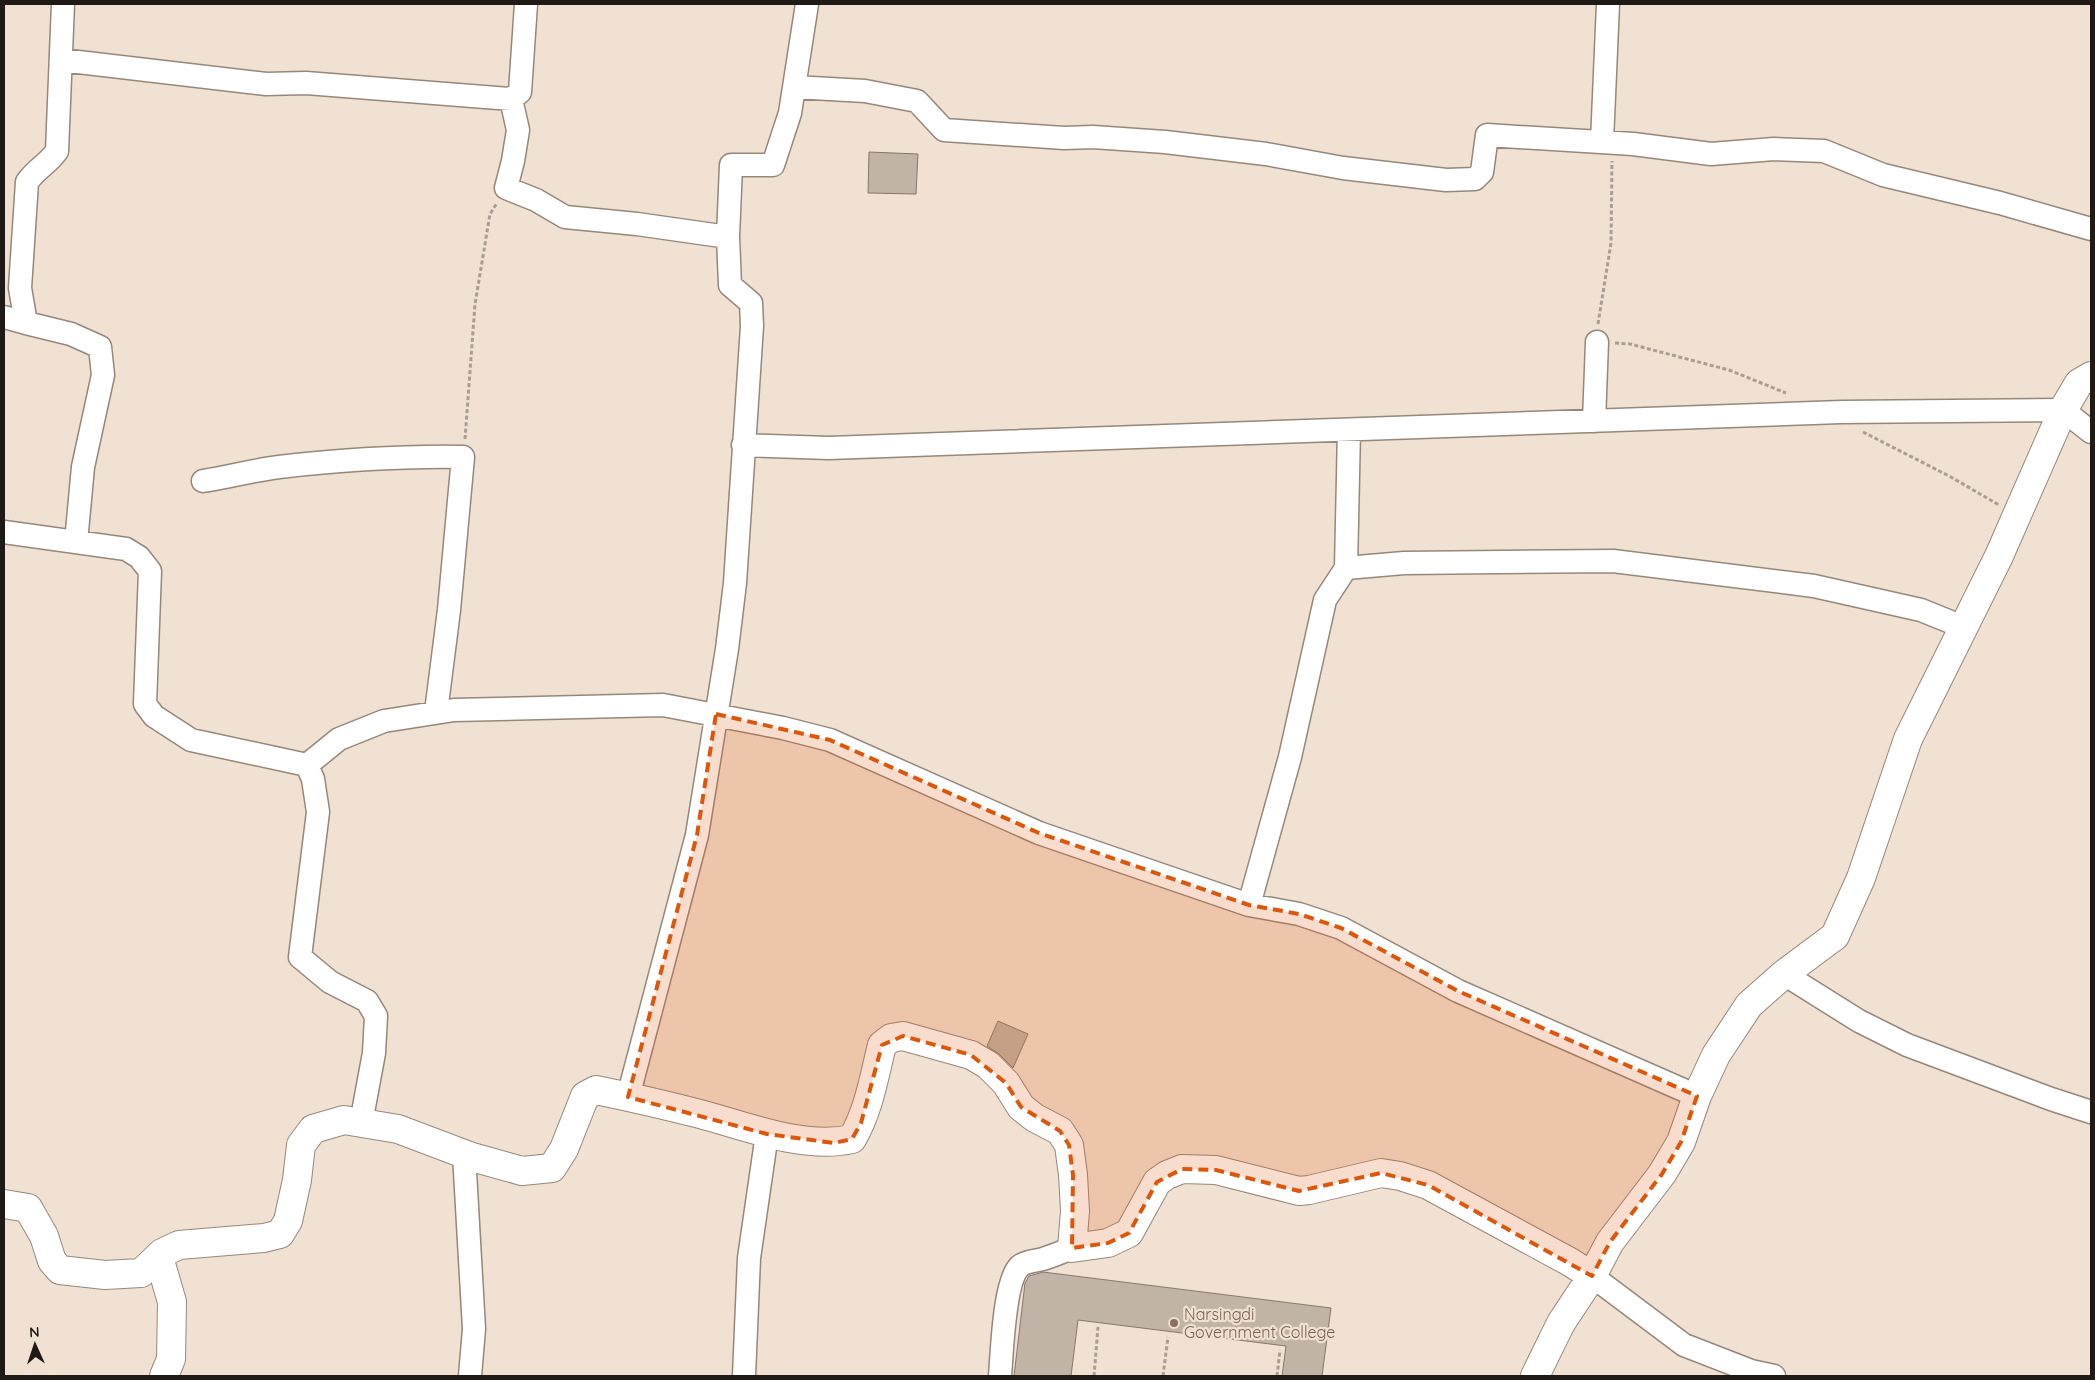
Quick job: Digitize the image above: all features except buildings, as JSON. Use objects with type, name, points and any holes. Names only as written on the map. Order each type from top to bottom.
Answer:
[{"type":"street","points":[[26,323],[20,288],[27,182],[35,170],[48,163],[57,151],[63,4]]},
{"type":"street","points":[[61,60],[266,84],[306,83],[511,99],[520,92],[526,4]]},
{"type":"street","points":[[628,1097],[697,835],[735,583],[742,445],[752,326],[751,303],[730,285],[728,237],[731,165],[773,165],[790,113],[807,4]]},
{"type":"street","points":[[1607,142],[1608,4]]},
{"type":"street","points":[[794,87],[865,91],[918,100],[944,130],[1165,142],[1266,154],[1342,168],[1446,180],[1475,179],[1482,172],[1487,134],[1607,142],[1711,154],[1774,149],[1824,152],[1883,175],[2000,203],[2091,229]]},
{"type":"street","points":[[511,99],[518,130],[514,161],[506,188],[536,200],[564,217],[637,224],[728,237]]},
{"type":"street","points":[[4,317],[71,334],[100,347],[104,375],[83,467],[76,542]]},
{"type":"street","points":[[1594,421],[1597,342]]},
{"type":"street","points":[[1535,1376],[1561,1323],[1592,1276],[1610,1242],[1662,1174],[1681,1142],[1697,1096],[1716,1055],[1749,1005],[1784,974],[1835,936],[1861,878],[1908,739],[2016,515],[2063,410],[2079,383],[2091,376]]},
{"type":"street","points":[[742,445],[829,448],[1841,412],[2063,410],[2091,432]]},
{"type":"street","points":[[1249,905],[1290,757],[1325,600],[1346,568],[1349,430]]},
{"type":"street","points":[[203,481],[277,467],[407,456],[463,457],[449,610],[436,712]]},
{"type":"street","points":[[4,532],[126,549],[138,557],[150,571],[145,704],[154,716],[191,740],[308,765]]},
{"type":"street","points":[[1346,568],[1404,563],[1613,561],[1814,586],[1921,610],[1963,627]]},
{"type":"street","points":[[308,765],[339,739],[384,721],[454,710],[663,705],[716,714],[830,740],[1039,833],[1249,905],[1299,914],[1341,928],[1458,991],[1697,1096]]},
{"type":"street","points":[[308,765],[313,779],[318,812],[300,957],[330,982],[366,1001],[376,1016],[374,1053],[361,1123]]},
{"type":"street","points":[[1784,974],[1859,1021],[1907,1045],[2091,1112]]},
{"type":"street","points":[[4,1204],[28,1208],[44,1236],[52,1261],[60,1270],[106,1275],[140,1273],[162,1253],[179,1245],[264,1238],[280,1234],[288,1221],[297,1180],[301,1145],[313,1129],[344,1120],[398,1129],[464,1154],[522,1171],[552,1168],[564,1149],[584,1096],[596,1090],[700,1114],[767,1134],[834,1143],[852,1138],[861,1123],[867,1107],[882,1045],[891,1038],[903,1036],[971,1055],[988,1065],[1006,1083],[1022,1107],[1035,1118],[1060,1131],[1069,1145],[1075,1211],[1072,1248]]},
{"type":"street","points":[[744,1376],[748,1258],[767,1134]]},
{"type":"street","points":[[464,1154],[474,1329],[470,1376]]},
{"type":"street","points":[[1000,1376],[1008,1292],[1014,1275],[1020,1266],[1072,1248],[1108,1243],[1130,1233],[1157,1182],[1167,1175],[1182,1169],[1216,1170],[1299,1191],[1382,1173],[1400,1176],[1428,1185],[1570,1262],[1592,1276],[1684,1345],[1751,1371],[1774,1376]]},
{"type":"street","points":[[159,1257],[172,1302],[171,1359],[164,1376]]},
{"type":"path","points":[[1607,142],[1611,243],[1597,342],[1630,344],[1729,370],[1795,396]]},
{"type":"path","points":[[463,457],[477,295],[490,214],[506,188]]},
{"type":"path","points":[[1855,428],[1950,477],[2016,515]]},
{"type":"path","points":[[1094,1376],[1098,1327]]},
{"type":"path","points":[[1163,1376],[1168,1337]]},
{"type":"path","points":[[1277,1376],[1280,1350]]},
{"type":"highlighted area","points":[[716,714],[830,740],[1039,833],[1249,905],[1299,914],[1341,928],[1458,991],[1697,1096],[1681,1142],[1662,1174],[1610,1242],[1592,1276],[1428,1185],[1381,1173],[1299,1191],[1216,1170],[1182,1169],[1157,1182],[1129,1233],[1108,1243],[1072,1248],[1073,1175],[1069,1145],[1060,1131],[1021,1107],[1006,1083],[971,1055],[903,1036],[882,1045],[861,1123],[852,1139],[834,1143],[767,1134],[628,1097],[697,835]]},
{"type":"place","name":"Narsingdi Government College","points":[[1174,1323]]}]
